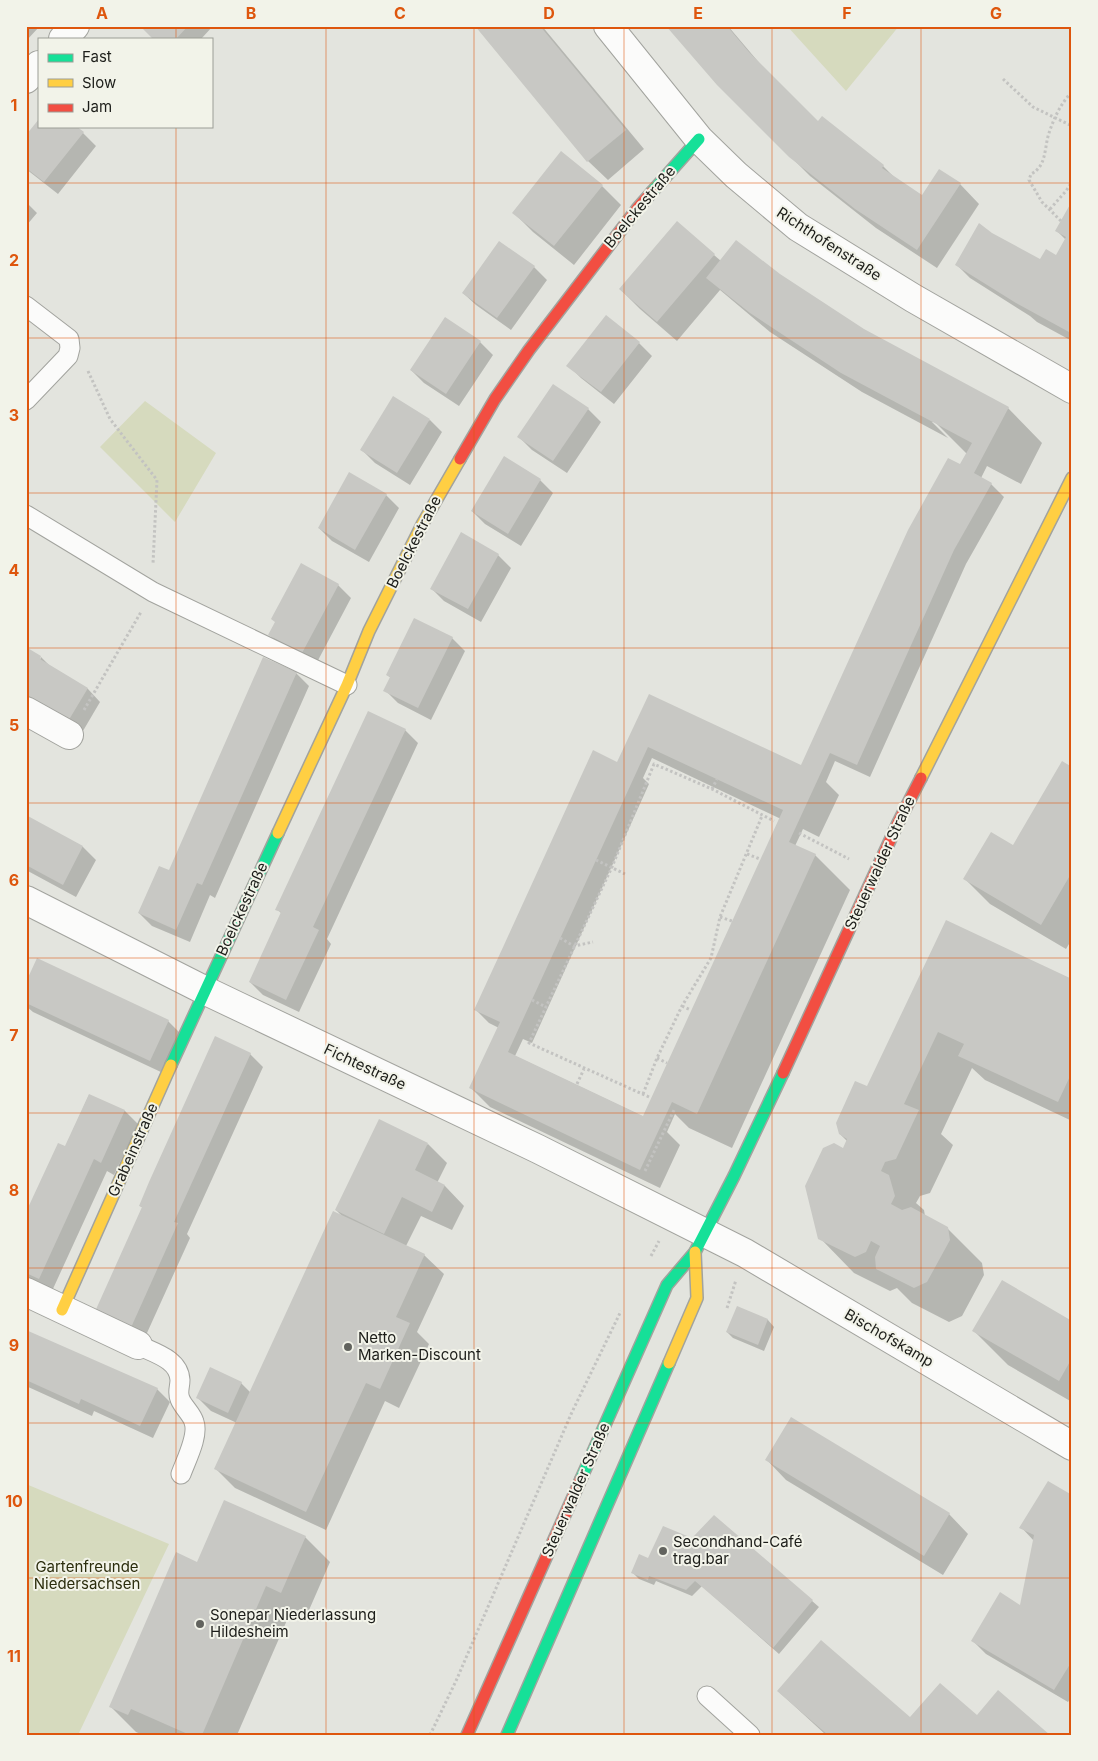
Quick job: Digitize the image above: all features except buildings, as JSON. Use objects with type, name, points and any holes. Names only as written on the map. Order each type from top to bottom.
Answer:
[{"type":"street","points":[[64,38],[75,26]]},
{"type":"street","name":"Richthofenstraße","points":[[608,26],[698,139],[736,175],[798,227],[913,298],[1072,389]]},
{"type":"street","points":[[26,79],[38,67]]},
{"type":"street","name":"Boelckestraße","points":[[204,990],[347,685],[370,631],[423,523],[495,399],[564,303],[637,208],[698,139]]},
{"type":"street","name":"Steuerwalder Straße","points":[[467,1735],[667,1285],[700,1242],[734,1176],[815,1007],[898,822],[1072,478]]},
{"type":"street","points":[[26,711],[69,735]]},
{"type":"street","name":"Fichtestraße","points":[[26,900],[204,990],[633,1196],[672,1216],[700,1242]]},
{"type":"street","name":"Grabeinstraße","points":[[62,1310],[204,990]]},
{"type":"street","points":[[507,1735],[697,1298],[700,1242]]},
{"type":"street","name":"Bischofskamp","points":[[700,1242],[745,1253],[1072,1446]]},
{"type":"street","points":[[26,1292],[138,1345]]},
{"type":"lane","points":[[26,306],[68,339],[70,348],[68,356],[26,400]]},
{"type":"lane","points":[[26,514],[153,592],[347,685]]},
{"type":"lane","points":[[138,1345],[174,1363],[178,1370],[180,1380],[178,1393],[180,1400],[194,1421],[196,1433],[181,1474]]},
{"type":"lane","points":[[707,1696],[750,1735]]},
{"type":"path","points":[[1003,79],[1034,107],[1072,126]]},
{"type":"path","points":[[1061,221],[1042,202],[1029,180],[1031,174],[1042,163],[1048,135],[1055,117],[1065,99],[1072,92]]},
{"type":"path","points":[[1050,209],[1072,182]]},
{"type":"path","points":[[69,735],[153,592],[157,480],[110,419],[80,354],[70,348]]},
{"type":"path","points":[[649,1097],[529,1043],[612,866],[654,764],[774,821]]},
{"type":"path","points":[[712,790],[717,779]]},
{"type":"path","points":[[643,1094],[657,1058],[682,1006],[711,958],[720,917],[762,816]]},
{"type":"path","points":[[798,833],[876,872]]},
{"type":"path","points":[[747,854],[760,859]]},
{"type":"path","points":[[596,860],[612,866],[625,874]]},
{"type":"path","points":[[720,917],[732,922]]},
{"type":"path","points":[[560,938],[574,946],[593,942]]},
{"type":"path","points":[[532,1000],[546,1007]]},
{"type":"path","points":[[682,1006],[691,1010]]},
{"type":"path","points":[[657,1058],[667,1063]]},
{"type":"path","points":[[577,1084],[584,1069]]},
{"type":"path","points":[[633,1196],[674,1110]]},
{"type":"path","points":[[650,1258],[672,1216]]},
{"type":"path","points":[[430,1735],[456,1681],[572,1412],[623,1307]]},
{"type":"green space","points":[[787,26],[899,26],[846,91]]},
{"type":"green space","points":[[145,401],[216,453],[175,522],[100,447]]},
{"type":"green space","name":"Gartenfreunde Niedersachsen","points":[[26,1484],[169,1544],[78,1735],[26,1735]]},
{"type":"traffic: fast","points":[[652,192],[699,139]]},
{"type":"traffic: fast","points":[[171,1065],[278,833]]},
{"type":"traffic: fast","points":[[581,1479],[667,1285],[695,1252],[783,1073]]},
{"type":"traffic: fast","points":[[507,1735],[669,1363]]},
{"type":"traffic: slow","points":[[278,833],[347,685],[369,631],[423,523],[460,459]]},
{"type":"traffic: slow","points":[[921,778],[1072,478]]},
{"type":"traffic: slow","points":[[62,1310],[171,1065]]},
{"type":"traffic: slow","points":[[669,1363],[697,1298],[695,1252]]},
{"type":"traffic: jam","points":[[460,459],[495,399],[529,350],[652,192]]},
{"type":"traffic: jam","points":[[783,1073],[898,823],[921,778]]},
{"type":"traffic: jam","points":[[467,1735],[581,1479]]},
{"type":"place","name":"Netto Marken-Discount","points":[[348,1347]]},
{"type":"place","name":"Secondhand-Café trag.bar","points":[[663,1551]]},
{"type":"place","name":"Sonepar Niederlassung Hildesheim","points":[[200,1624]]}]
